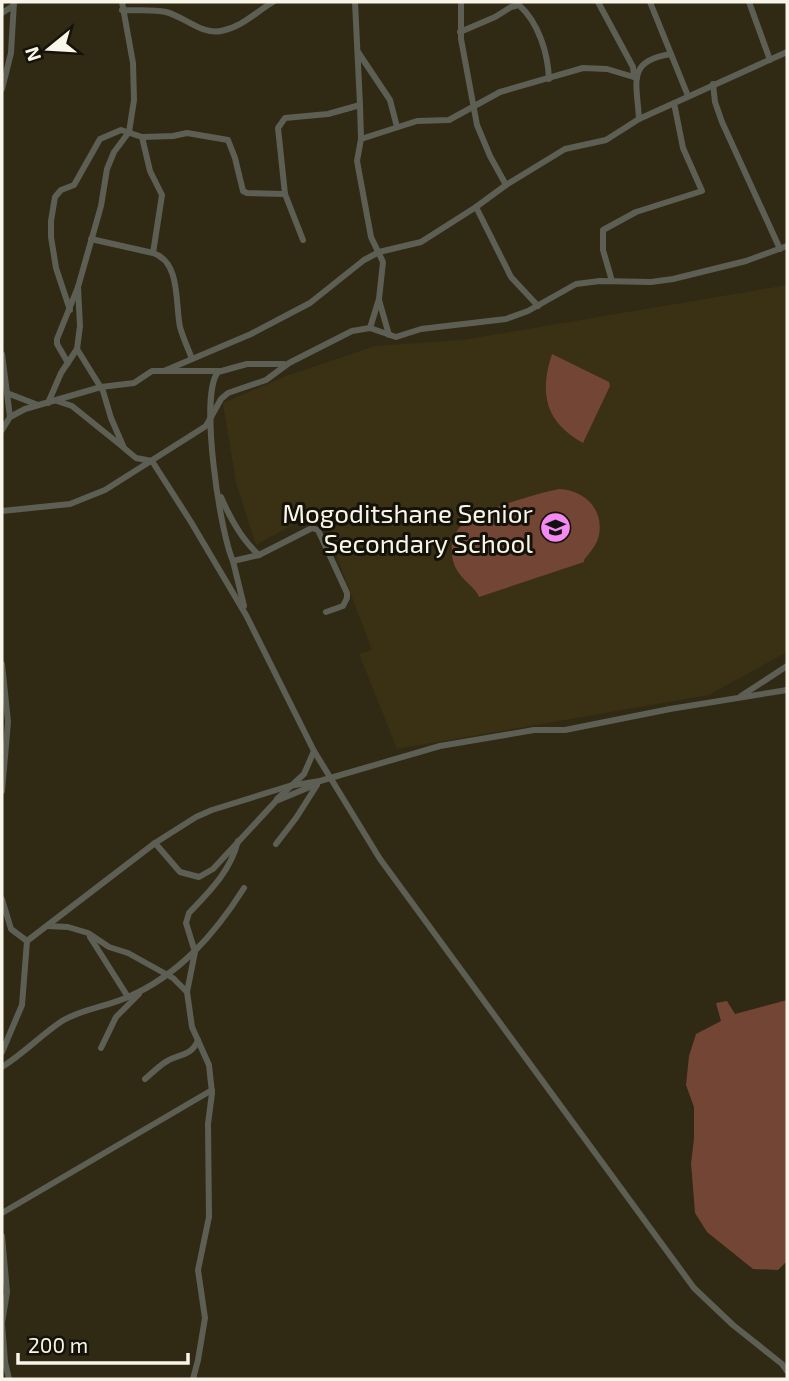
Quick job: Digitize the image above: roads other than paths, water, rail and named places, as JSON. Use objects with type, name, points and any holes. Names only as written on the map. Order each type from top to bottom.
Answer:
[{"type":"street","points":[[68,363],[56,342],[78,287],[101,206],[107,169],[114,152],[129,132],[134,100],[133,63],[122,2]]},
{"type":"street","points":[[122,10],[167,13],[207,32],[213,32],[232,28],[273,2]]},
{"type":"street","points":[[355,2],[361,139],[357,161],[371,237],[383,262],[379,299],[370,328]]},
{"type":"street","points":[[461,2],[460,32],[476,118],[481,136],[506,185]]},
{"type":"street","points":[[598,2],[633,67],[639,119]]},
{"type":"street","points":[[650,2],[688,96]]},
{"type":"street","points":[[749,2],[770,60]]},
{"type":"street","points":[[2,13],[13,4]]},
{"type":"street","points":[[2,89],[11,53],[13,4]]},
{"type":"street","points":[[460,32],[519,5],[525,10],[541,38],[549,79]]},
{"type":"street","points":[[356,49],[390,100],[397,127]]},
{"type":"street","points":[[164,371],[251,334],[310,303],[364,260],[379,252],[415,244],[565,149],[603,142],[639,119],[785,53],[787,64]]},
{"type":"street","points":[[636,77],[645,60],[671,54]]},
{"type":"street","points":[[361,139],[427,120],[449,120],[500,92],[590,68],[607,69],[636,77]]},
{"type":"street","points":[[2,511],[79,501],[105,490],[209,421],[221,399],[228,393],[267,380],[289,363],[352,331],[370,328],[389,335],[403,336],[421,329],[506,319],[538,306],[576,284],[673,279],[746,261],[784,248],[722,122],[715,102],[713,84]]},
{"type":"street","points":[[612,281],[603,250],[603,230],[636,212],[702,191],[683,148],[674,103]]},
{"type":"street","points":[[303,240],[285,194],[278,128],[281,121],[294,116],[328,114],[360,105]]},
{"type":"street","points":[[69,310],[56,268],[51,237],[55,197],[61,190],[74,185],[100,139],[111,133],[121,130],[142,137],[187,133],[228,141],[243,191],[247,194],[285,194]]},
{"type":"street","points":[[142,137],[149,171],[162,195],[153,253]]},
{"type":"street","points":[[476,207],[511,277],[538,306]]},
{"type":"street","points":[[91,239],[161,256],[173,275],[180,325],[192,359]]},
{"type":"street","points":[[47,402],[61,373],[77,349],[80,326],[78,287]]},
{"type":"street","points":[[379,299],[389,335]]},
{"type":"street","points":[[77,349],[82,361],[101,387],[124,448]]},
{"type":"street","points":[[2,354],[10,417]]},
{"type":"street","points":[[3,426],[10,417],[24,409],[101,387],[130,384],[149,372],[221,371],[247,364],[270,366],[289,363]]},
{"type":"street","points":[[221,371],[213,380],[209,421],[223,533],[246,615]]},
{"type":"street","points":[[7,393],[39,405]]},
{"type":"street","points":[[56,401],[72,406],[136,458],[152,461],[246,615],[314,751],[409,901],[472,983],[555,1101],[694,1289],[787,1371]]},
{"type":"street","points":[[218,489],[226,509],[250,548],[259,555]]},
{"type":"street","points":[[233,561],[259,555],[309,528],[318,530],[347,593],[343,606],[326,612]]},
{"type":"street","points":[[2,664],[8,722],[2,791]]},
{"type":"street","points":[[736,699],[787,666]]},
{"type":"street","points":[[276,801],[332,777],[440,746],[534,730],[565,730],[787,690]]},
{"type":"street","points":[[155,843],[180,872],[199,877],[213,869],[289,786],[304,774],[314,751]]},
{"type":"street","points":[[2,1052],[22,1005],[27,941],[155,843],[203,813],[289,786],[319,782]]},
{"type":"street","points":[[276,844],[319,782]]},
{"type":"street","points":[[193,1379],[205,1318],[198,1270],[209,1217],[208,1124],[212,1090],[209,1065],[192,1027],[187,992],[195,952],[186,923],[187,916],[220,880],[233,858],[238,841]]},
{"type":"street","points":[[2,1067],[62,1021],[86,1010],[128,997],[166,975],[195,952],[222,922],[244,888]]},
{"type":"street","points":[[2,899],[13,932],[27,941]]},
{"type":"street","points":[[47,926],[68,927],[88,933],[109,947],[128,953],[177,981],[187,992]]},
{"type":"street","points":[[88,933],[128,997]]},
{"type":"street","points":[[101,1048],[116,1017],[146,988]]},
{"type":"street","points":[[145,1079],[164,1063],[194,1049],[198,1040]]},
{"type":"street","points":[[2,1213],[212,1090]]},
{"type":"street","points":[[2,1236],[7,1292],[2,1322],[9,1379]]},
{"type":"place","name":"Mogoditshane Senior Secondary School","points":[[556,527]]}]
